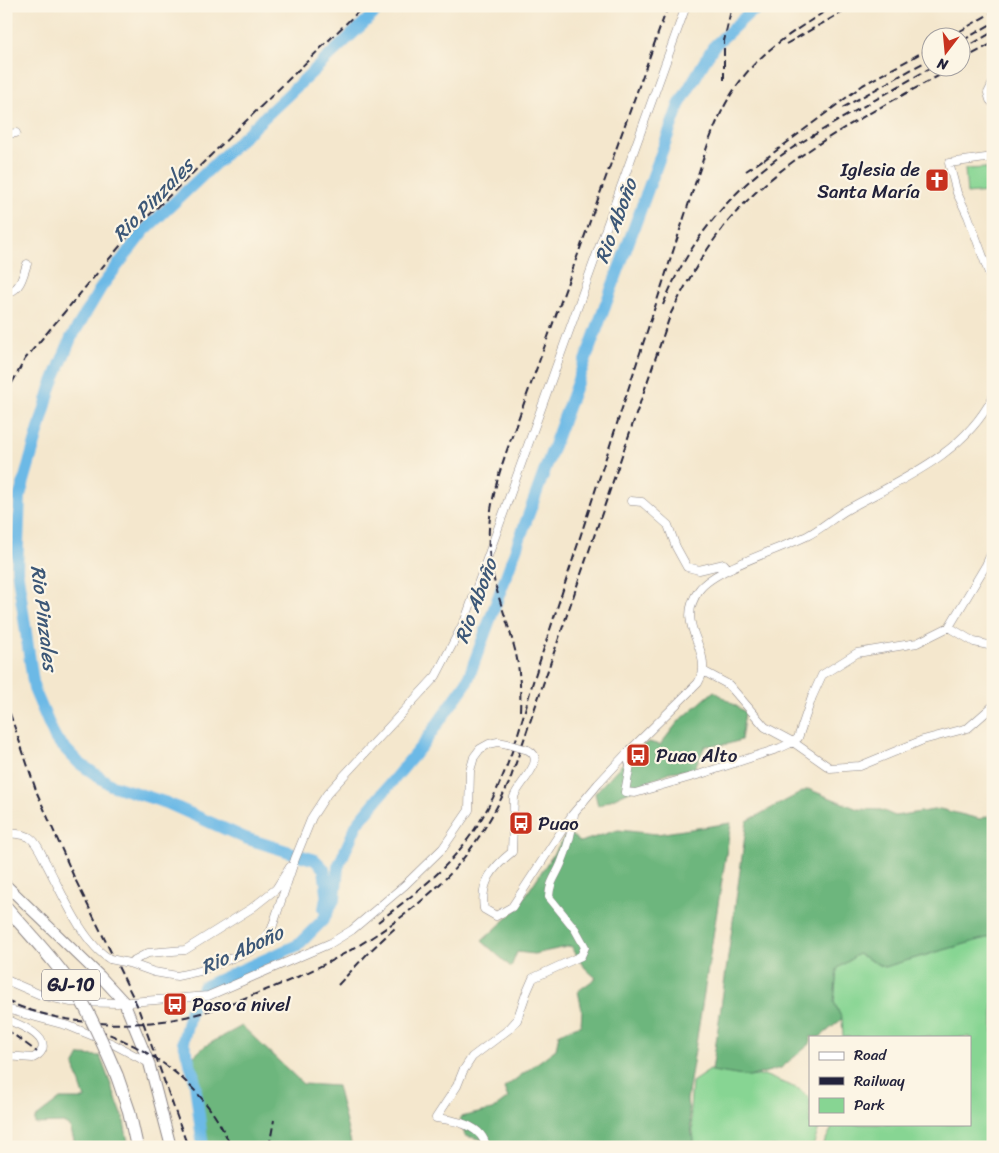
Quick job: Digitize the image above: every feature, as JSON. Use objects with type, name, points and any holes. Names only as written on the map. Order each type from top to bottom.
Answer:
[{"type":"highway","name":"GJ-10","points":[[6,907],[50,958],[78,995],[97,1029],[117,1076],[129,1111],[137,1147]]},
{"type":"street","points":[[6,834],[12,833],[29,838],[39,850],[79,924],[95,948],[110,958],[154,972],[177,976],[200,971],[252,950],[271,931],[295,859],[312,817],[327,794],[436,676],[465,620],[686,6]]},
{"type":"street","points":[[993,83],[988,93],[993,103]]},
{"type":"street","points":[[6,134],[16,133]]},
{"type":"street","points":[[993,157],[949,163],[957,194],[968,216],[993,284]]},
{"type":"street","points":[[6,291],[10,292],[19,286],[27,264]]},
{"type":"street","points":[[6,980],[41,995],[71,1002],[124,1002],[208,996],[331,943],[352,930],[405,885],[443,848],[469,810],[470,766],[477,752],[489,744],[498,742],[528,750],[534,754],[536,759],[534,766],[518,786],[514,797],[512,852],[497,864],[486,883],[482,895],[484,910],[496,916],[512,907],[574,812],[626,754],[698,683],[703,671],[703,660],[691,628],[690,613],[694,599],[706,582],[808,536],[847,510],[911,475],[950,450],[973,426],[993,397]]},
{"type":"street","points":[[631,501],[642,502],[668,525],[676,547],[686,566],[699,570],[724,564],[729,570]]},
{"type":"street","points":[[626,754],[630,765],[625,792],[635,793],[701,774],[793,742],[798,738],[812,697],[822,675],[857,653],[917,643],[949,627],[993,550]]},
{"type":"street","points":[[949,627],[974,642],[993,646]]},
{"type":"street","points":[[703,671],[730,685],[765,727],[793,742],[830,768],[860,766],[923,740],[968,728],[993,706]]},
{"type":"street","points":[[486,1147],[485,1140],[471,1126],[449,1119],[436,1118],[457,1086],[462,1071],[472,1056],[510,1029],[517,1020],[533,978],[581,956],[585,947],[549,897],[550,885],[572,836],[574,812]]},
{"type":"street","points":[[129,963],[148,953],[185,950],[202,940],[252,908],[276,889],[295,859]]},
{"type":"street","points":[[6,885],[100,976],[124,1002],[149,1062],[171,1147]]},
{"type":"street","points":[[6,1009],[69,1026],[113,1044],[149,1062]]},
{"type":"street","points":[[6,1019],[36,1034],[43,1045],[41,1052],[36,1057],[6,1056]]},
{"type":"green space","points":[[987,168],[987,192],[967,194],[965,169]]},
{"type":"green space","points":[[714,691],[745,712],[741,740],[728,744],[705,746],[694,769],[669,772],[598,806],[595,793],[637,748],[649,742],[660,745],[678,722]]},
{"type":"green space","points":[[808,789],[858,809],[881,810],[895,816],[940,809],[980,819],[993,814],[993,936],[884,967],[858,954],[837,969],[834,1002],[842,1019],[821,1036],[809,1036],[809,1045],[781,1068],[749,1077],[712,1071],[747,821]]},
{"type":"green space","points":[[731,823],[687,1100],[694,1147],[480,1147],[485,1140],[465,1136],[460,1117],[492,1110],[508,1098],[504,1088],[556,1049],[559,1033],[581,1025],[582,1010],[578,991],[596,978],[585,968],[571,946],[534,954],[517,952],[511,967],[482,941],[516,910],[568,832],[580,842],[618,830],[657,834]]},
{"type":"green space","points":[[993,936],[993,1147],[822,1147],[833,1126],[972,1126],[972,1036],[843,1036],[842,1019],[834,1002],[837,969],[858,954],[884,967]]},
{"type":"green space","points":[[242,1026],[303,1084],[337,1086],[352,1147],[203,1147],[206,1129],[189,1080],[193,1057],[205,1046]]},
{"type":"green space","points":[[80,1055],[100,1056],[123,1117],[129,1147],[76,1147],[70,1127],[63,1123],[35,1124],[35,1118],[60,1099],[85,1099],[74,1066]]},
{"type":"green space","points":[[710,1070],[749,1077],[764,1075],[801,1090],[809,1098],[809,1126],[819,1126],[813,1147],[695,1147],[690,1109],[692,1082]]},
{"type":"waterway","name":"Rio Pinzales","points":[[324,909],[327,893],[324,869],[315,860],[245,838],[167,803],[111,785],[79,763],[55,738],[34,689],[17,569],[20,495],[51,387],[71,338],[102,286],[143,232],[382,6]]},
{"type":"waterway","name":"Rio Aboño","points":[[203,1147],[194,1076],[183,1041],[191,1009],[203,987],[298,945],[323,920],[335,898],[338,867],[357,824],[424,743],[467,682],[679,105],[713,47],[748,14],[762,6]]},
{"type":"railway","points":[[6,394],[25,359],[131,233],[364,6]]},
{"type":"railway","points":[[520,711],[520,680],[517,658],[496,587],[489,551],[490,521],[494,492],[507,450],[668,6]]},
{"type":"railway","points":[[724,80],[724,41],[732,6]]},
{"type":"railway","points":[[378,922],[428,882],[461,848],[476,827],[500,783],[717,121],[741,79],[771,48],[834,6]]},
{"type":"railway","points":[[786,44],[853,6]]},
{"type":"railway","points":[[965,28],[993,12]]},
{"type":"railway","points":[[972,35],[993,23]]},
{"type":"railway","points":[[972,44],[993,32]]},
{"type":"railway","points":[[972,55],[993,43]]},
{"type":"railway","points":[[764,160],[863,85],[922,53]]},
{"type":"railway","points":[[842,108],[922,64]]},
{"type":"railway","points":[[663,305],[672,284],[695,243],[724,207],[757,174],[799,144],[922,73]]},
{"type":"railway","points":[[6,1001],[44,1014],[83,1022],[143,1023],[196,1014],[276,986],[352,950],[398,919],[441,883],[480,836],[509,783],[671,313],[701,259],[722,229],[746,202],[799,157],[859,119],[935,78]]},
{"type":"railway","points":[[746,171],[767,157]]},
{"type":"railway","points":[[6,702],[37,793],[74,877],[137,1005],[188,1147]]},
{"type":"railway","points":[[338,985],[395,928]]},
{"type":"railway","points":[[87,1026],[132,1045],[172,1070],[206,1104],[220,1124],[231,1147]]},
{"type":"railway","points":[[6,1029],[37,1052]]},
{"type":"railway","points":[[269,1147],[274,1120]]},
{"type":"place","name":"Iglesia de Santa María","points":[[937,180]]},
{"type":"place","name":"Puao Alto","points":[[638,755]]},
{"type":"place","name":"Puao","points":[[521,823]]},
{"type":"place","name":"Paso a nivel","points":[[175,1004]]}]
